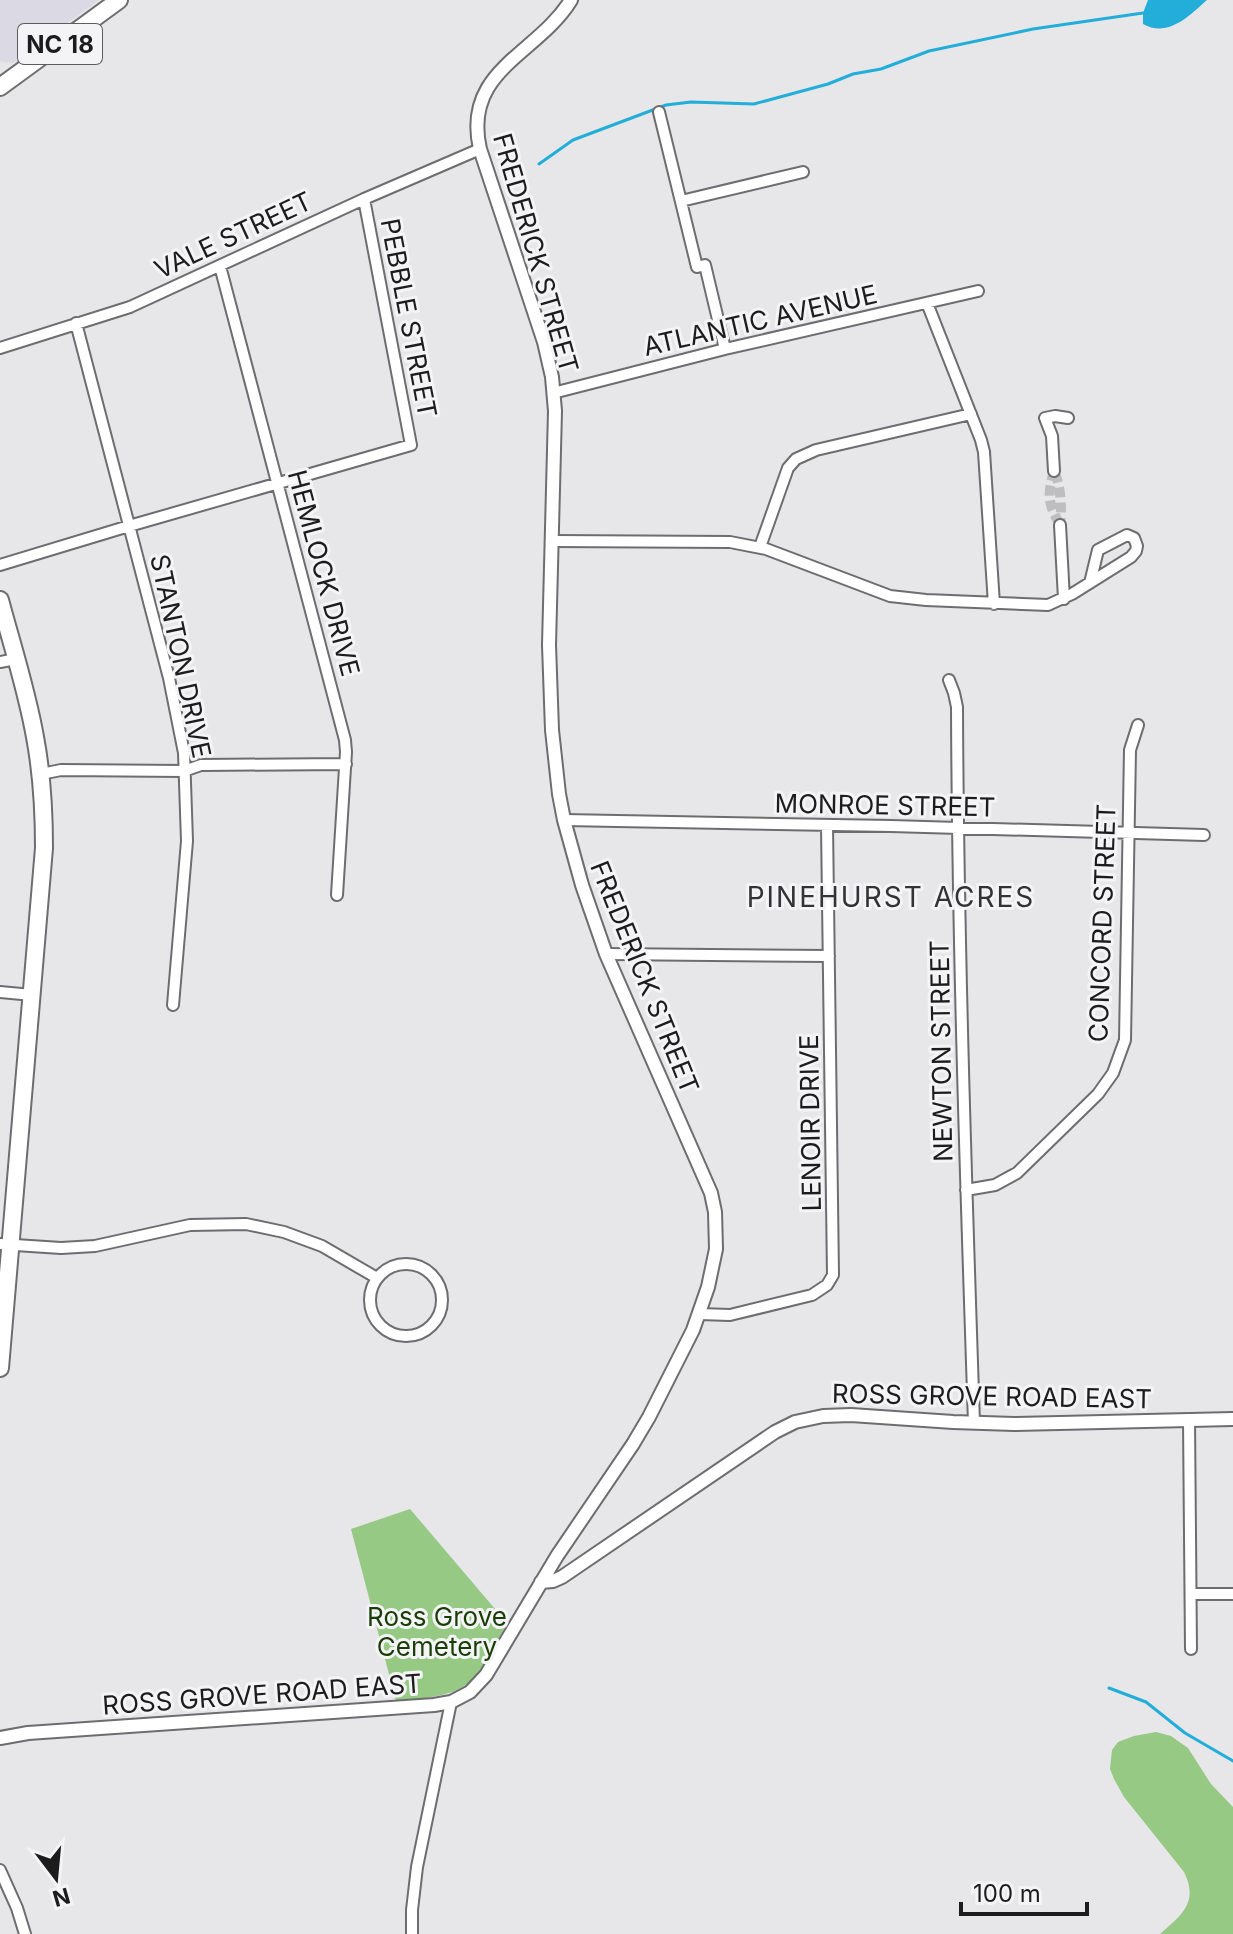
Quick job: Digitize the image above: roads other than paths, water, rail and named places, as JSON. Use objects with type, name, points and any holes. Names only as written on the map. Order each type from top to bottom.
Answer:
[{"type":"main road","name":"NC 18","points":[[2,80],[119,0]]},
{"type":"main road","points":[[0,600],[8,660],[29,706],[41,774],[44,848],[32,995],[5,1244],[0,1368]]},
{"type":"street","name":"FREDERICK STREET","points":[[541,1582],[649,1417],[693,1330],[708,1287],[716,1249],[711,1193],[606,954],[564,820],[552,730],[549,645],[555,411],[552,377],[544,342],[480,149],[476,118],[486,89],[498,74],[553,22],[571,0]]},
{"type":"street","points":[[659,112],[697,267],[705,265],[725,349]]},
{"type":"street","name":"VALE STREET","points":[[0,348],[130,307],[480,149]]},
{"type":"street","points":[[681,201],[803,172]]},
{"type":"street","name":"PEBBLE STREET","points":[[277,483],[411,445],[364,199]]},
{"type":"street","name":"HEMLOCK DRIVE","points":[[220,266],[345,740],[337,895]]},
{"type":"street","name":"ATLANTIC AVENUE","points":[[553,393],[725,349],[978,291]]},
{"type":"street","points":[[927,303],[984,452],[994,604]]},
{"type":"street","name":"STANTON DRIVE","points":[[76,323],[169,678],[184,753],[187,841],[173,1005]]},
{"type":"street","points":[[760,547],[785,474],[791,464],[806,453],[971,414]]},
{"type":"street","points":[[1052,436],[1054,471]]},
{"type":"street","points":[[0,565],[277,483]]},
{"type":"street","points":[[1060,525],[1064,599]]},
{"type":"street","points":[[552,541],[730,542],[760,547],[890,596],[1048,605],[1064,599],[1094,580],[1134,554],[1137,546],[1132,536],[1127,535],[1098,550],[1094,580]]},
{"type":"street","name":"NEWTON STREET","points":[[949,680],[957,707],[966,1190],[974,1423]]},
{"type":"street","name":"CONCORD STREET","points":[[966,1190],[995,1185],[1017,1173],[1086,1108],[1113,1073],[1125,1040],[1130,750],[1138,725]]},
{"type":"street","points":[[41,774],[61,770],[184,771],[201,765],[346,764]]},
{"type":"street","name":"MONROE STREET","points":[[564,820],[1204,835]]},
{"type":"street","name":"LENOIR DRIVE","points":[[699,1314],[730,1315],[812,1295],[827,1285],[833,1275],[827,825]]},
{"type":"street","points":[[606,954],[829,956]]},
{"type":"street","points":[[0,992],[32,995]]},
{"type":"street","points":[[5,1244],[61,1248],[95,1246],[190,1225],[246,1224],[284,1232],[322,1246],[377,1278]]},
{"type":"street","points":[[397,1265],[421,1267],[438,1283],[442,1295],[438,1318],[430,1328],[408,1337],[386,1330],[371,1312],[372,1288],[377,1278],[397,1265]]},
{"type":"street","name":"ROSS GROVE ROAD EAST","points":[[0,1738],[28,1733],[451,1702],[470,1692],[486,1675],[541,1582],[553,1581],[578,1567],[775,1432],[810,1417],[851,1415],[974,1423],[1233,1419]]},
{"type":"street","points":[[1189,1420],[1191,1649]]},
{"type":"street","points":[[1191,1594],[1233,1594]]},
{"type":"street","points":[[412,1934],[417,1867],[451,1702]]},
{"type":"street","points":[[0,1870],[25,1934]]},
{"type":"water","points":[[1148,0],[1207,0],[1178,23],[1152,28],[1143,24]]},
{"type":"waterway","points":[[539,164],[573,140],[666,105],[691,102],[754,104],[853,74],[881,69],[929,51],[1033,29],[1143,13]]},
{"type":"waterway","points":[[1109,1688],[1146,1702],[1185,1733],[1233,1761]]},
{"type":"tunnel","points":[[1054,471],[1050,499],[1060,525]]},
{"type":"tunnel","points":[[1055,473],[1059,485],[1060,524]]},
{"type":"district","name":"PINEHURST ACRES","points":[[891,897]]},
{"type":"park label","name":"Ross Grove Cemetery","points":[[437,1631]]}]
